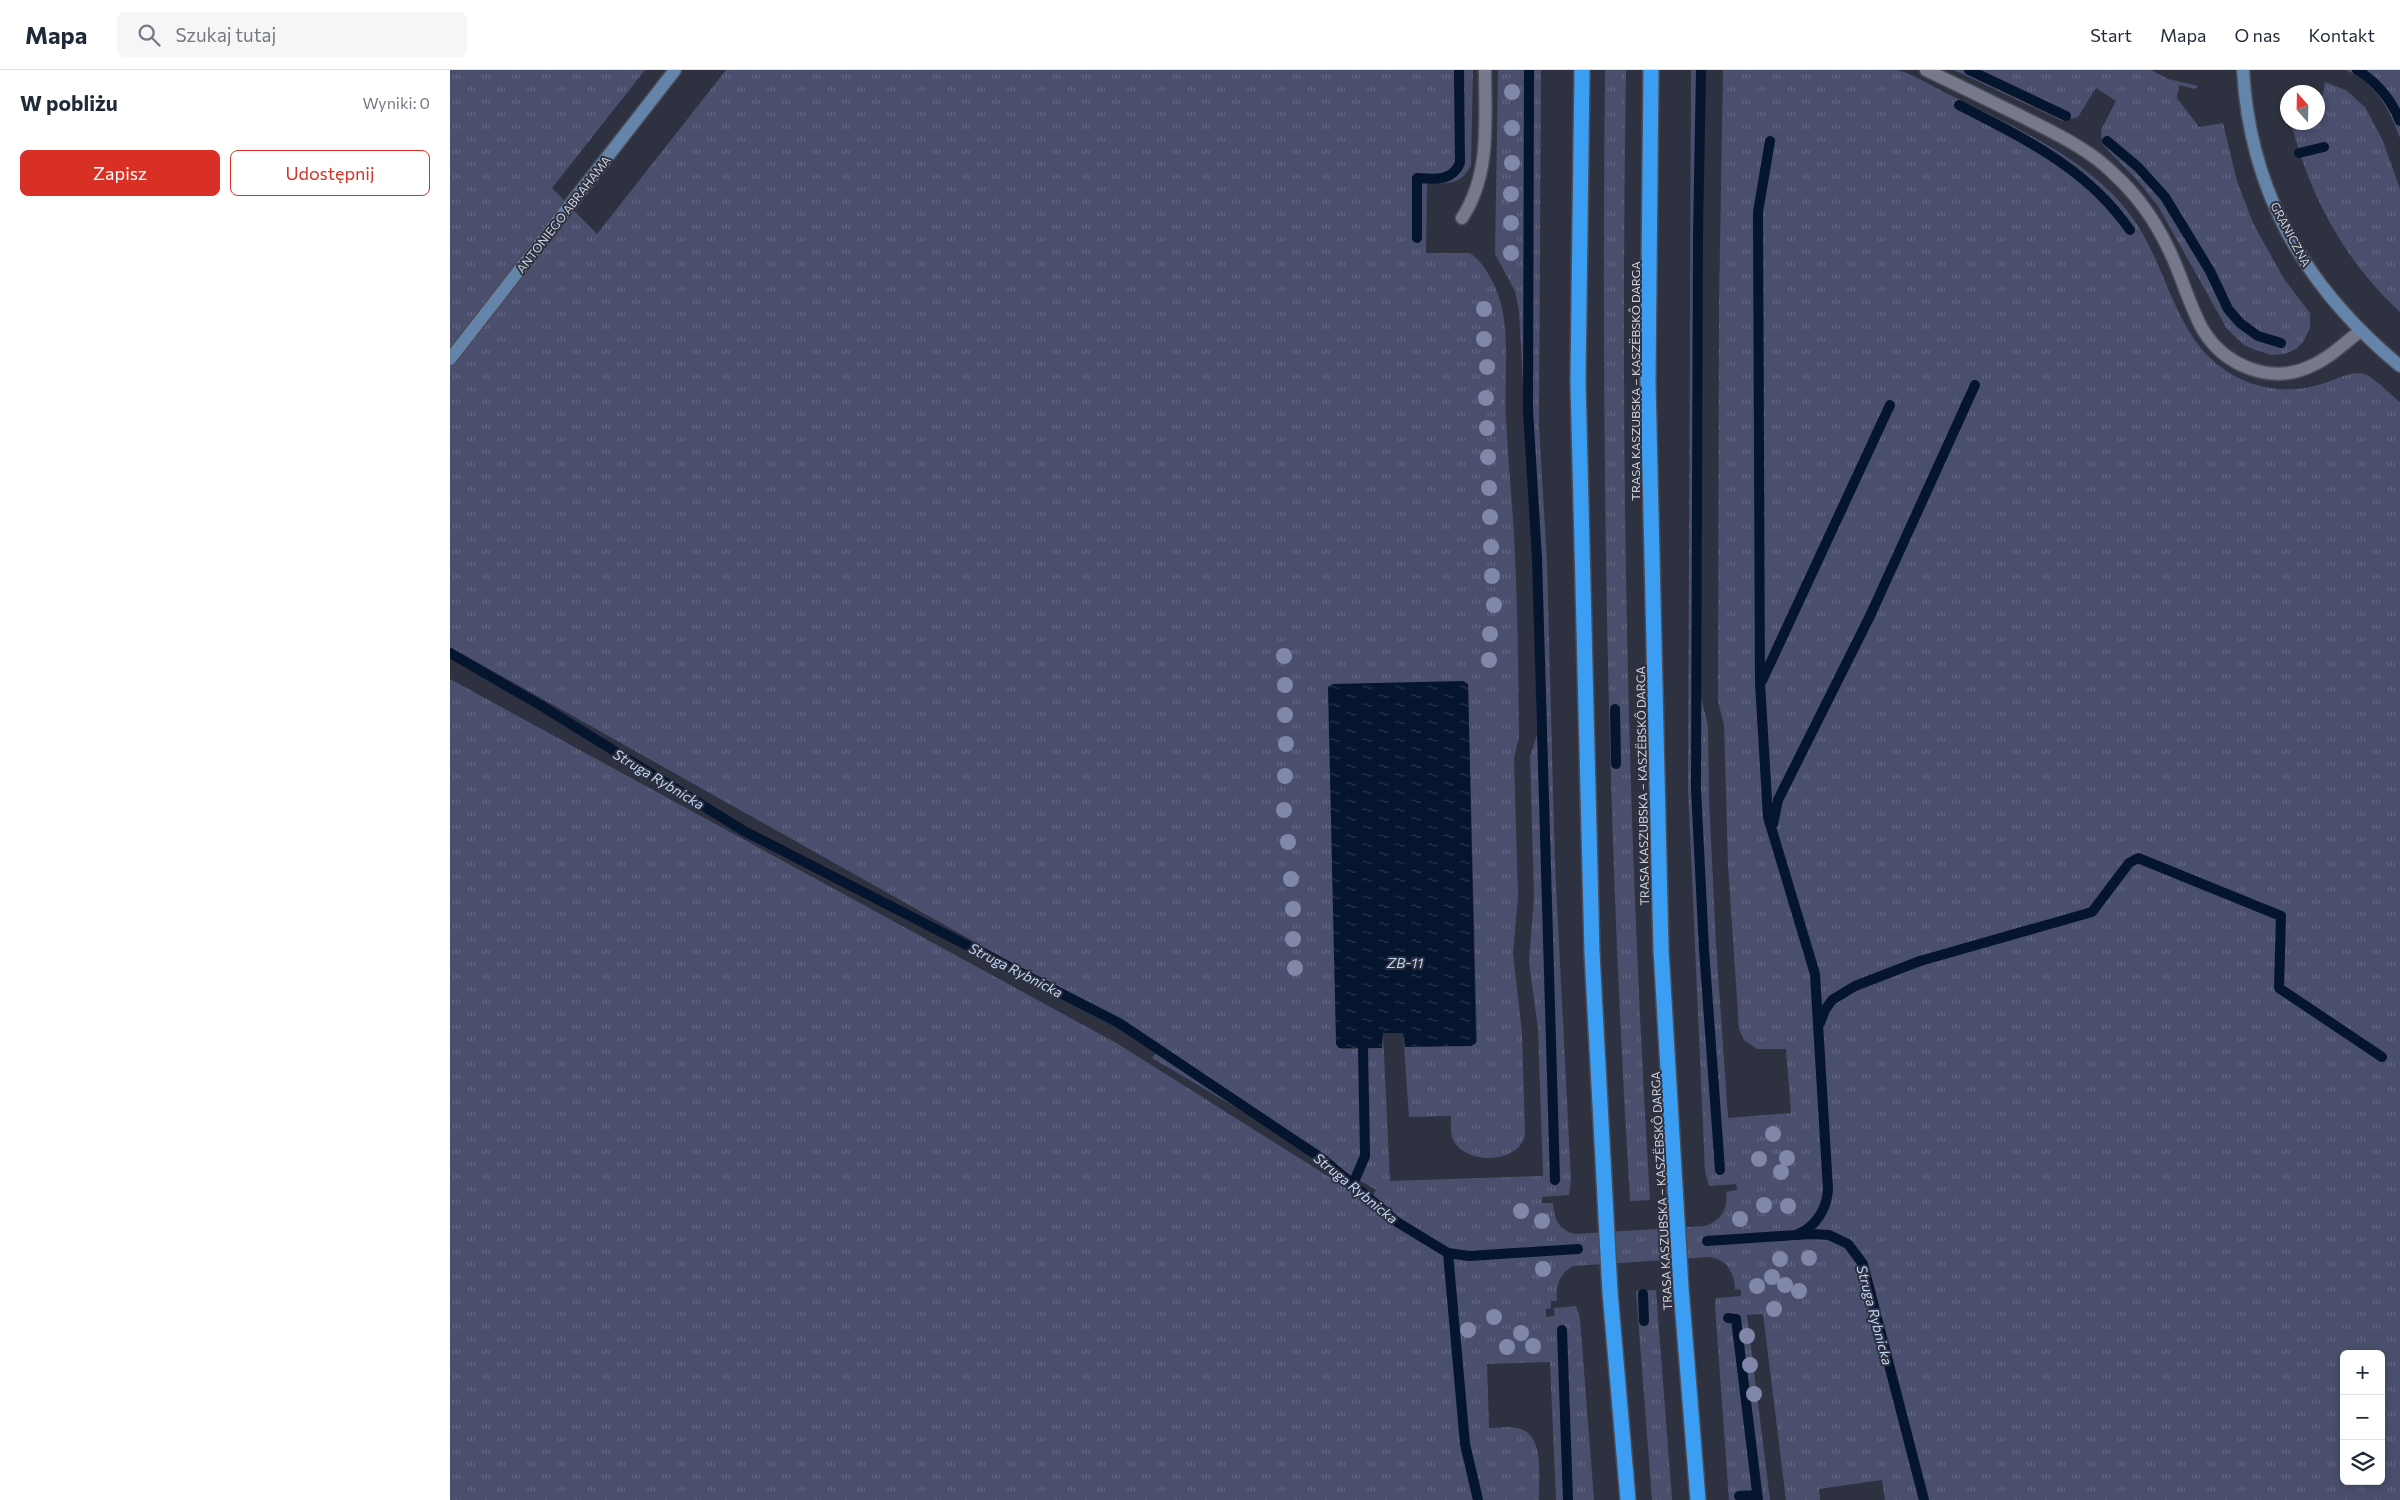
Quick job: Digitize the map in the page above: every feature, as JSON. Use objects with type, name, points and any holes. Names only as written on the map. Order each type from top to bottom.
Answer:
[{"type":"highway","points":[[1582,70],[1578,382],[1592,953],[1610,1292],[1628,1500]]},
{"type":"highway","name":"TRASA KASZUBSKA – KASZËBSKÔ DARGA","points":[[1651,70],[1648,382],[1661,950],[1681,1288],[1698,1500]]},
{"type":"main road","name":"ANTONIEGO ABRAHAMA","points":[[450,358],[675,70]]},
{"type":"main road","name":"GRANICZNA","points":[[2243,70],[2251,129],[2272,200],[2291,240],[2310,271],[2333,302],[2360,331],[2400,366]]},
{"type":"lane","points":[[1462,218],[1472,203],[1484,160],[1485,70]]},
{"type":"lane","points":[[1926,70],[2070,140],[2114,173],[2140,202],[2160,233],[2205,332],[2222,353],[2234,362],[2251,371],[2290,372],[2309,367],[2323,360],[2360,331]]},
{"type":"green space","points":[[450,70],[645,70],[552,188],[597,234],[726,70],[1473,70],[1471,165],[1467,172],[1458,180],[1447,183],[1427,183],[1426,253],[1470,253],[1475,257],[1490,276],[1497,290],[1504,318],[1506,418],[1516,577],[1519,737],[1514,758],[1518,897],[1513,954],[1522,1032],[1525,1135],[1521,1144],[1514,1151],[1504,1156],[1482,1158],[1462,1150],[1455,1143],[1452,1137],[1451,1116],[1409,1117],[1403,1032],[1405,1047],[1473,1045],[1477,1041],[1468,684],[1336,1044],[1342,1049],[1381,1048],[1383,1033],[1390,1181],[1543,1176],[1538,1029],[1529,962],[1534,897],[1530,756],[1537,735],[1533,565],[1519,312],[1515,291],[1495,254],[1498,70],[1541,70],[1539,425],[1547,562],[1555,865],[1571,1180],[1569,1195],[1542,1197],[1542,1203],[1553,1203],[1558,1223],[1565,1230],[1575,1234],[1705,1226],[1716,1221],[1723,1213],[1726,1204],[1726,1192],[1737,1190],[1736,1184],[1709,1186],[1705,1171],[1688,788],[1691,70],[1705,70],[1702,301],[1701,697],[1708,726],[1709,799],[1716,944],[1728,1118],[1791,1113],[1786,1049],[1757,1049],[1744,1040],[1739,1029],[1728,865],[1724,725],[1718,701],[1719,305],[1723,70],[1897,70],[1910,74],[2028,134],[2078,165],[2101,183],[2121,203],[2138,226],[2183,321],[2194,339],[2207,355],[2222,368],[2259,386],[2285,389],[2312,387],[2349,374],[2359,373],[2377,382],[2400,402],[2400,1500],[1885,1500],[1882,1480],[1819,1489],[1820,1500],[1786,1500],[1763,1314],[1747,1315],[1770,1500],[1729,1500],[1715,1306],[1716,1298],[1741,1296],[1741,1290],[1735,1289],[1731,1272],[1725,1264],[1710,1257],[1574,1266],[1565,1272],[1560,1280],[1557,1290],[1557,1301],[1551,1301],[1551,1308],[1546,1309],[1546,1317],[1555,1316],[1554,1308],[1576,1306],[1580,1319],[1594,1500],[1556,1500],[1550,1362],[1487,1364],[1489,1428],[1517,1428],[1533,1438],[1538,1458],[1539,1500],[450,1500],[450,679],[1118,1044],[1369,1202],[1376,1190],[1152,1058],[1159,1049],[1119,1023],[450,647]]},
{"type":"green space","points":[[1605,70],[1626,70],[1624,353],[1627,635],[1636,917],[1650,1200],[1630,1201],[1616,918],[1607,636],[1604,353]]},
{"type":"green space","points":[[1954,70],[2151,70],[2168,79],[2198,86],[2195,89],[2179,85],[2177,98],[2199,127],[2223,123],[2237,181],[2253,223],[2284,279],[2310,313],[2310,328],[2303,342],[2296,349],[2284,354],[2271,355],[2244,345],[2227,329],[2158,206],[2138,181],[2102,144],[2101,130],[2116,101],[2096,88],[2078,117],[2062,121]]},
{"type":"green space","points":[[2346,70],[2400,70],[2400,138],[2380,98],[2366,82]]},
{"type":"green space","points":[[2325,82],[2346,90],[2365,107],[2383,141],[2400,189],[2400,312],[2362,271],[2346,249],[2319,202],[2299,150],[2293,130],[2325,130]]},
{"type":"green space","points":[[1656,1290],[1672,1500],[1652,1500],[1636,1291]]},
{"type":"water","name":"ZB-11","points":[[1463,681],[1468,684],[1476,1043],[1471,1046],[1405,1047],[1403,1033],[1383,1033],[1382,1048],[1339,1048],[1336,1044],[1328,687],[1333,684]]},
{"type":"waterway","points":[[1417,238],[1417,178],[1442,178],[1452,174],[1460,163],[1459,70]]},
{"type":"waterway","points":[[1529,70],[1528,410],[1537,558],[1555,1180]]},
{"type":"waterway","points":[[1701,70],[1698,236],[1696,789],[1704,949],[1720,1170]]},
{"type":"waterway","points":[[1969,70],[2066,116]]},
{"type":"waterway","points":[[2357,70],[2383,92],[2400,121]]},
{"type":"waterway","points":[[1959,105],[2031,143],[2074,172],[2113,208],[2130,230]]},
{"type":"waterway","points":[[1770,141],[1758,212],[1760,683],[1768,817],[1815,974],[1828,1189],[1823,1210],[1815,1222],[1796,1235]]},
{"type":"waterway","points":[[2107,141],[2138,167],[2165,197],[2210,271],[2228,309],[2240,323],[2258,336],[2281,343]]},
{"type":"waterway","points":[[2299,153],[2324,147]]},
{"type":"waterway","points":[[1773,824],[1778,800],[1870,616],[1975,385]]},
{"type":"waterway","points":[[1762,681],[1890,405]]},
{"type":"waterway","name":"Struga Rybnicka","points":[[450,653],[540,705],[744,831],[1119,1023],[1324,1160],[1397,1222],[1448,1253],[1469,1256],[1578,1249]]},
{"type":"waterway","points":[[1615,709],[1616,764]]},
{"type":"waterway","points":[[1820,1023],[1825,1010],[1832,1000],[1855,986],[1920,961],[2092,912],[2129,863],[2138,858],[2281,916],[2279,988],[2382,1057]]},
{"type":"waterway","points":[[1353,1184],[1365,1156],[1363,1048]]},
{"type":"waterway","name":"Struga Rybnicka","points":[[1707,1241],[1811,1234],[1829,1235],[1848,1244],[1863,1264],[1924,1500]]},
{"type":"waterway","points":[[1448,1253],[1465,1444],[1478,1500]]},
{"type":"waterway","points":[[1643,1294],[1644,1321]]},
{"type":"waterway","points":[[1728,1318],[1736,1319],[1758,1500]]},
{"type":"waterway","points":[[1562,1330],[1568,1500]]},
{"type":"waterway","points":[[1739,1496],[1757,1495]]}]
